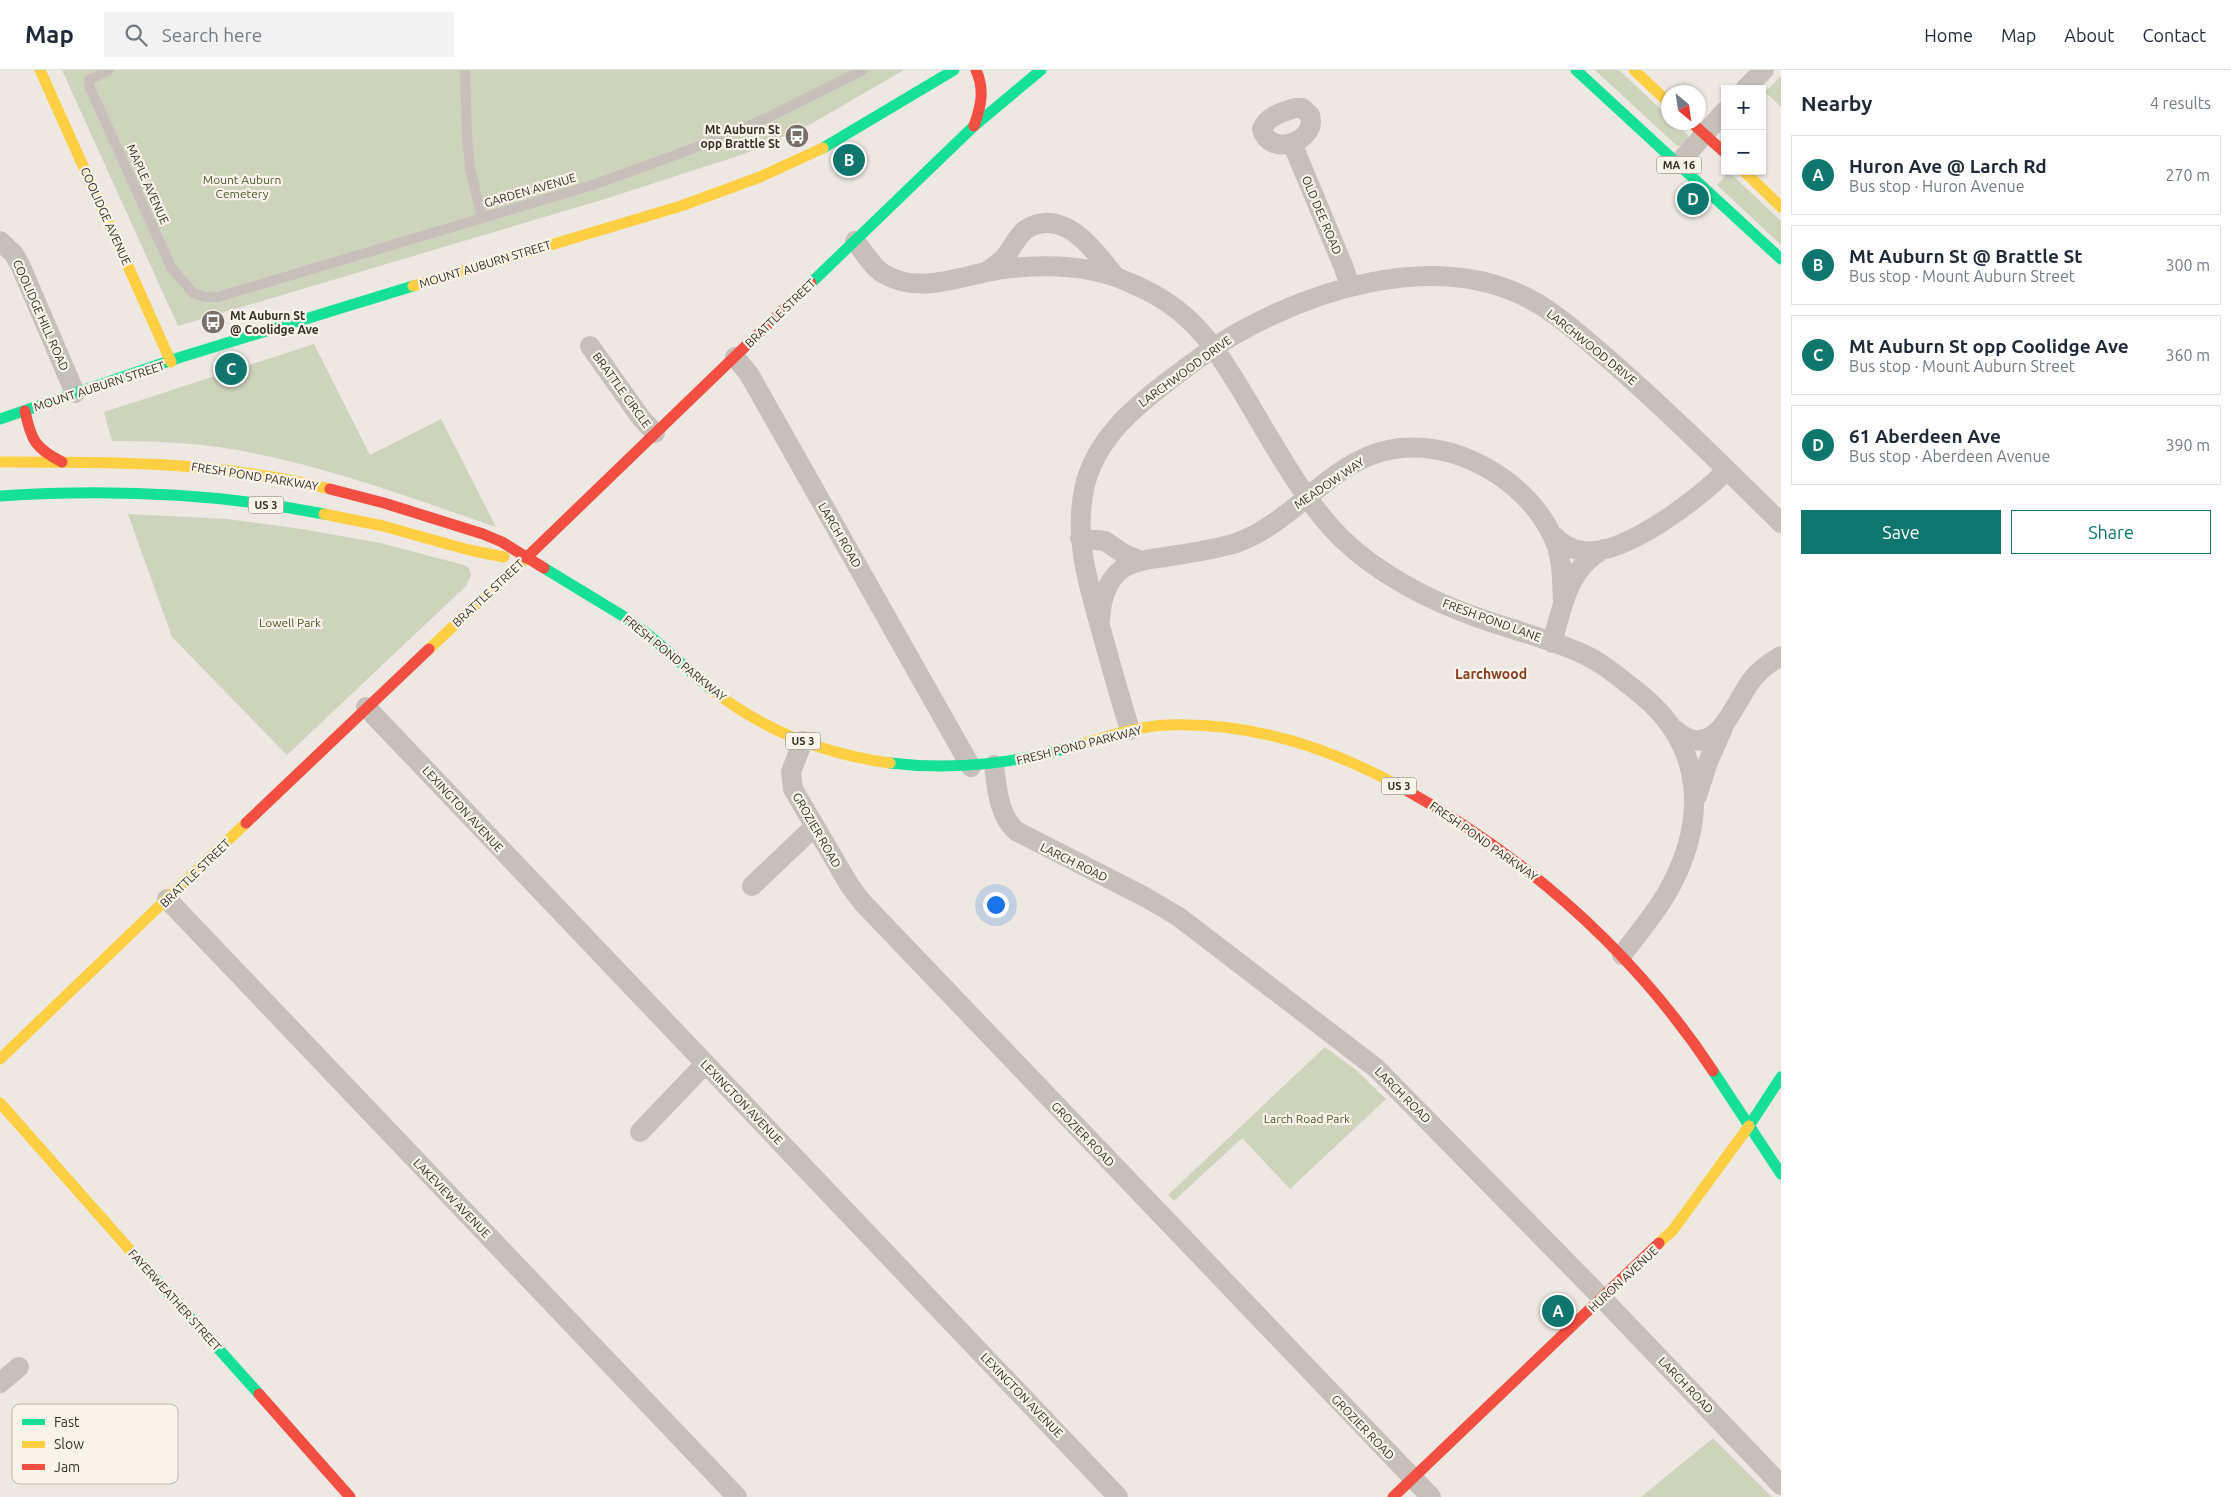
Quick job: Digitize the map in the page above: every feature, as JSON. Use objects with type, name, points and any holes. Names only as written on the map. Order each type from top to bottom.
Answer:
[{"type":"main road","name":"COOLIDGE AVENUE","points":[[40,70],[171,362]]},
{"type":"main road","name":"MOUNT AUBURN STREET","points":[[0,419],[171,362],[380,296],[646,217],[723,190],[770,172],[826,146],[954,70]]},
{"type":"main road","points":[[974,126],[983,94],[982,84],[976,70]]},
{"type":"main road","name":"BRATTLE STREET","points":[[0,1059],[366,707],[526,558],[974,126],[1041,70]]},
{"type":"main road","name":"MA 16","points":[[1576,70],[1781,260]]},
{"type":"main road","points":[[1634,70],[1661,95]]},
{"type":"main road","name":"MA 16","points":[[1700,130],[1721,150]]},
{"type":"main road","points":[[1748,175],[1781,207]]},
{"type":"main road","points":[[25,410],[33,443],[45,453],[62,462]]},
{"type":"main road","name":"FRESH POND PARKWAY","points":[[0,462],[194,466],[307,483],[375,500],[483,534],[500,540],[526,558],[582,589],[626,618],[712,689],[747,715],[768,727],[803,741],[856,757],[892,764],[971,767],[994,765],[1042,755],[1130,730],[1199,724],[1236,728],[1280,737],[1358,767],[1418,797],[1510,857],[1572,906],[1622,955],[1686,1032],[1781,1174]]},
{"type":"main road","name":"FRESH POND PARKWAY","points":[[0,496],[118,493],[245,502],[304,510],[366,522],[481,553],[526,558]]},
{"type":"main road","name":"HURON AVENUE","points":[[1393,1497],[1674,1230],[1749,1126],[1781,1077]]},
{"type":"main road","name":"FAYERWEATHER STREET","points":[[0,1103],[350,1497]]},
{"type":"street","points":[[1749,85],[1764,70]]},
{"type":"street","points":[[1706,123],[1721,114]]},
{"type":"street","points":[[1678,164],[1697,130]]},
{"type":"street","name":"OLD DEE ROAD","points":[[1292,143],[1344,268],[1350,287]]},
{"type":"street","name":"FRESH POND LANE","points":[[986,273],[1004,258],[1027,228],[1041,224],[1055,224],[1071,230],[1084,238],[1115,276]]},
{"type":"street","name":"COOLIDGE HILL ROAD","points":[[0,241],[14,254],[21,267],[75,393]]},
{"type":"street","name":"FRESH POND LANE","points":[[854,241],[882,274],[901,281],[920,284],[1003,269],[1049,267],[1104,272],[1140,288],[1172,306],[1191,321],[1214,348],[1308,496],[1340,537],[1389,574],[1429,596],[1468,614],[1552,642],[1587,656],[1618,676],[1649,701],[1674,729],[1689,764],[1694,787],[1695,808],[1689,838],[1672,884],[1656,910],[1622,955]]},
{"type":"street","name":"LARCHWOOD DRIVE","points":[[1130,730],[1085,572],[1080,538],[1081,514],[1086,482],[1093,462],[1118,425],[1142,402],[1214,348],[1267,318],[1350,287],[1402,277],[1442,276],[1479,280],[1520,294],[1551,312],[1581,335],[1658,402],[1781,523]]},
{"type":"street","name":"BRATTLE CIRCLE","points":[[590,346],[641,418],[655,433]]},
{"type":"street","name":"LARCH ROAD","points":[[735,357],[749,374],[971,767]]},
{"type":"street","name":"MEADOW WAY","points":[[1100,625],[1103,602],[1111,582],[1125,568],[1141,561],[1219,547],[1243,540],[1263,529],[1350,466],[1368,456],[1396,448],[1434,448],[1457,454],[1510,484],[1533,505],[1553,535],[1560,560],[1563,604]]},
{"type":"street","name":"MEADOW WAY","points":[[1552,642],[1568,588],[1580,569],[1594,555],[1638,535],[1670,517],[1706,491],[1727,470]]},
{"type":"street","name":"MEADOW WAY","points":[[1553,535],[1576,550],[1588,552],[1604,549]]},
{"type":"street","points":[[1080,538],[1105,541],[1124,554],[1141,561]]},
{"type":"street","points":[[1695,808],[1705,770],[1723,728],[1756,674],[1781,656]]},
{"type":"street","name":"LEXINGTON AVENUE","points":[[366,707],[1118,1497]]},
{"type":"street","points":[[1674,729],[1692,739],[1703,739],[1714,735],[1723,728]]},
{"type":"street","name":"GROZIER ROAD","points":[[803,741],[791,772],[796,795],[850,886],[864,903],[1431,1497]]},
{"type":"street","name":"LARCH ROAD","points":[[994,765],[1002,812],[1016,832],[1145,897],[1179,917],[1359,1054],[1392,1084],[1602,1298],[1781,1485]]},
{"type":"street","points":[[752,886],[815,826]]},
{"type":"street","name":"LAKEVIEW AVENUE","points":[[167,899],[737,1497]]},
{"type":"street","points":[[640,1132],[705,1064]]},
{"type":"street","points":[[0,1383],[19,1367]]},
{"type":"lane","name":"MAPLE AVENUE","points":[[110,70],[89,80],[90,88],[171,267],[193,293]]},
{"type":"lane","points":[[465,70],[470,168],[482,218]]},
{"type":"lane","name":"GARDEN AVENUE","points":[[193,293],[206,297],[218,297],[593,185],[700,146],[769,117],[842,74],[863,70]]},
{"type":"green space","name":"Mount Auburn Cemetery","points":[[62,70],[904,70],[811,124],[744,154],[605,199],[178,326]]},
{"type":"green space","points":[[1595,70],[1619,70],[1661,109],[1661,130],[1683,130],[1687,134],[1689,139],[1683,147],[1677,146]]},
{"type":"green space","points":[[1781,76],[1781,107],[1766,93]]},
{"type":"green space","points":[[1726,175],[1732,175],[1781,221],[1781,245],[1717,185]]},
{"type":"green space","points":[[314,344],[370,455],[441,419],[496,527],[324,470],[289,461],[205,445],[112,441],[104,412]]},
{"type":"green space","name":"Lowell Park","points":[[128,514],[227,519],[302,529],[380,543],[464,565],[469,568],[471,575],[466,586],[287,755],[172,637]]},
{"type":"green space","name":"Larch Road Park","points":[[1325,1047],[1356,1070],[1386,1099],[1290,1189],[1242,1138],[1174,1201],[1168,1195]]},
{"type":"green space","points":[[1713,1438],[1772,1497],[1641,1497]]},
{"type":"traffic: fast","points":[[823,148],[954,70]]},
{"type":"traffic: fast","points":[[811,283],[974,126],[1041,70]]},
{"type":"traffic: fast","points":[[1576,70],[1781,259]]},
{"type":"traffic: fast","points":[[0,419],[178,358],[413,286]]},
{"type":"traffic: fast","points":[[0,496],[81,493],[162,494],[243,501],[324,514]]},
{"type":"traffic: fast","points":[[544,568],[623,616],[651,637],[711,689]]},
{"type":"traffic: fast","points":[[890,763],[939,766],[987,764],[1058,751],[1082,744]]},
{"type":"traffic: fast","points":[[1713,1071],[1781,1174]]},
{"type":"traffic: fast","points":[[1749,1126],[1781,1077]]},
{"type":"traffic: fast","points":[[130,1250],[259,1394]]},
{"type":"traffic: slow","points":[[40,70],[171,362]]},
{"type":"traffic: slow","points":[[1634,70],[1661,95]]},
{"type":"traffic: slow","points":[[413,286],[681,206],[760,177],[823,148]]},
{"type":"traffic: slow","points":[[1748,175],[1781,207]]},
{"type":"traffic: slow","points":[[0,462],[125,463],[206,468],[247,473],[330,489]]},
{"type":"traffic: slow","points":[[324,514],[383,526],[469,550],[504,557]]},
{"type":"traffic: slow","points":[[429,649],[526,558]]},
{"type":"traffic: slow","points":[[711,689],[752,717],[795,738],[842,753],[890,763]]},
{"type":"traffic: slow","points":[[1082,744],[1146,727],[1198,725],[1228,728],[1258,733],[1316,749],[1372,772],[1399,786]]},
{"type":"traffic: slow","points":[[0,1059],[246,823]]},
{"type":"traffic: slow","points":[[0,1103],[130,1250]]},
{"type":"traffic: slow","points":[[1659,1243],[1673,1230],[1749,1126]]},
{"type":"traffic: jam","points":[[974,126],[981,98],[979,77],[976,70]]},
{"type":"traffic: jam","points":[[1700,130],[1721,149]]},
{"type":"traffic: jam","points":[[526,558],[811,283]]},
{"type":"traffic: jam","points":[[25,411],[32,436],[36,442],[46,452],[62,462]]},
{"type":"traffic: jam","points":[[330,489],[384,503],[483,534],[502,542],[544,568]]},
{"type":"traffic: jam","points":[[246,823],[429,649]]},
{"type":"traffic: jam","points":[[1399,786],[1445,813],[1490,843],[1533,875],[1573,909],[1612,946],[1648,985],[1682,1027],[1713,1071]]},
{"type":"traffic: jam","points":[[1393,1497],[1659,1243]]},
{"type":"traffic: jam","points":[[259,1394],[350,1497]]},
{"type":"place","name":"Mt Auburn St opp Brattle St","points":[[797,136]]},
{"type":"place","name":"Mt Auburn St @ Brattle St","points":[[849,160]]},
{"type":"place","name":"61 Aberdeen Ave","points":[[1693,199]]},
{"type":"place","name":"Mt Auburn St @ Coolidge Ave","points":[[213,322]]},
{"type":"place","name":"Mt Auburn St opp Coolidge Ave","points":[[231,369]]},
{"type":"place","name":"Huron Ave @ Larch Rd","points":[[1558,1311]]},
{"type":"district","name":"Larchwood","points":[[1491,674]]}]
